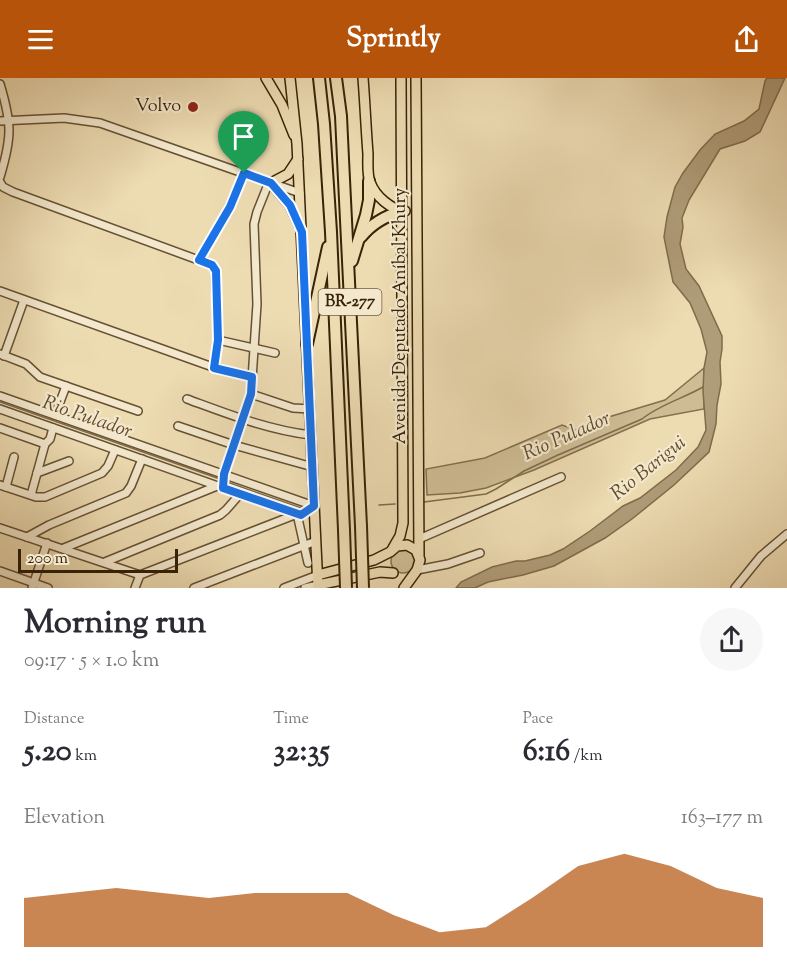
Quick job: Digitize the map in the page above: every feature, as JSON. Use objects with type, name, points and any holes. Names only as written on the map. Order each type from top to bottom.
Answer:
[{"type":"highway","name":"BR-277","points":[[319,78],[326,143],[331,232],[346,588]]},
{"type":"highway","name":"BR-277","points":[[336,78],[342,134],[363,588]]},
{"type":"highway","points":[[348,276],[366,215],[369,181]]},
{"type":"highway","points":[[354,250],[363,234],[377,221],[388,215],[402,212]]},
{"type":"highway","points":[[307,344],[331,232]]},
{"type":"main road","points":[[266,78],[282,105],[297,144]]},
{"type":"main road","points":[[290,78],[300,193],[318,583]]},
{"type":"main road","points":[[363,78],[369,181],[385,202],[402,212],[417,211]]},
{"type":"main road","name":"Avenida Deputado Aníbal Khury","points":[[391,550],[400,536],[403,523],[401,78]]},
{"type":"main road","name":"Avenida Deputado Aníbal Khury","points":[[416,78],[419,555]]},
{"type":"main road","points":[[298,159],[288,174],[270,183],[290,205],[302,232]]},
{"type":"main road","points":[[318,583],[337,569],[370,561],[397,546],[408,545],[419,555],[420,560],[416,572],[404,588]]},
{"type":"main road","points":[[391,550],[388,556],[388,566],[395,574],[399,588]]},
{"type":"main road","points":[[318,583],[380,572],[405,577],[416,572]]},
{"type":"street","points":[[0,84],[9,120],[8,147],[0,181],[13,192],[214,266],[218,340],[214,368]]},
{"type":"street","points":[[0,121],[64,118],[100,123],[300,193]]},
{"type":"street","points":[[199,260],[230,207],[244,173]]},
{"type":"street","points":[[220,487],[251,394],[257,304],[254,224],[270,183]]},
{"type":"street","points":[[0,291],[214,368],[252,377]]},
{"type":"street","points":[[24,300],[2,355],[26,364],[39,376],[138,411]]},
{"type":"street","points":[[218,340],[275,353]]},
{"type":"street","points":[[55,415],[66,386]]},
{"type":"street","points":[[251,394],[293,408],[310,410]]},
{"type":"street","points":[[0,396],[314,506]]},
{"type":"street","points":[[187,399],[285,432],[311,435]]},
{"type":"street","points":[[0,409],[297,514],[303,514],[314,506]]},
{"type":"street","points":[[178,426],[234,445],[313,467]]},
{"type":"street","points":[[0,428],[45,444]]},
{"type":"street","points":[[31,495],[45,444],[50,439],[53,428]]},
{"type":"street","points":[[14,457],[3,486],[42,498],[102,473],[115,450]]},
{"type":"street","points":[[27,537],[49,525],[126,493],[142,459]]},
{"type":"street","points":[[37,473],[69,461]]},
{"type":"street","points":[[419,539],[561,477]]},
{"type":"street","points":[[64,548],[220,487]]},
{"type":"street","points":[[105,562],[220,515],[240,494]]},
{"type":"street","points":[[0,528],[140,574],[297,514]]},
{"type":"street","points":[[297,514],[308,563]]},
{"type":"street","points":[[735,588],[761,556],[787,534]]},
{"type":"street","points":[[194,588],[316,541]]},
{"type":"street","points":[[33,585],[47,543]]},
{"type":"street","points":[[416,572],[480,553]]},
{"type":"street","points":[[0,571],[33,585],[48,588]]},
{"type":"street","points":[[135,588],[140,574]]},
{"type":"street","points":[[284,588],[318,583]]},
{"type":"street","points":[[305,588],[318,583]]},
{"type":"shaded area","points":[[767,78],[785,78],[760,132],[745,141],[720,149],[689,200],[682,218],[680,244],[686,269],[699,286],[722,336],[721,384],[716,424],[709,452],[674,485],[632,519],[605,538],[554,566],[488,582],[475,588],[456,588],[461,582],[492,567],[550,555],[563,549],[623,506],[640,498],[676,470],[698,447],[706,430],[703,391],[707,352],[701,329],[690,303],[673,282],[664,237],[667,217],[675,187],[683,173],[715,134],[744,121],[759,109]]},
{"type":"shaded area","points":[[704,368],[704,409],[650,419],[534,470],[486,488],[460,493],[427,495],[426,469],[485,458],[562,425],[576,430],[602,419],[665,400]]},
{"type":"shaded area","points":[[403,549],[412,552],[415,561],[412,570],[403,573],[394,570],[391,561],[394,552]]},
{"type":"waterway","name":"Rio Pulador","points":[[424,502],[486,494],[524,471],[642,419],[703,387]]},
{"type":"waterway","name":"Rio Pulador","points":[[0,402],[220,479]]},
{"type":"waterway","name":"Rio Pulador","points":[[227,482],[301,508]]},
{"type":"waterway","name":"Rio Pulador","points":[[379,505],[395,504]]},
{"type":"place","name":"Volvo","points":[[193,107]]},
{"type":"route","points":[[244,173],[271,183],[290,205],[302,232],[314,506],[301,515],[223,488],[224,474],[251,394],[252,377],[214,368],[218,348],[216,271],[214,266],[199,260],[230,207],[244,173]]},
{"type":"water label","name":"Rio Barigui","points":[[649,469]]}]
